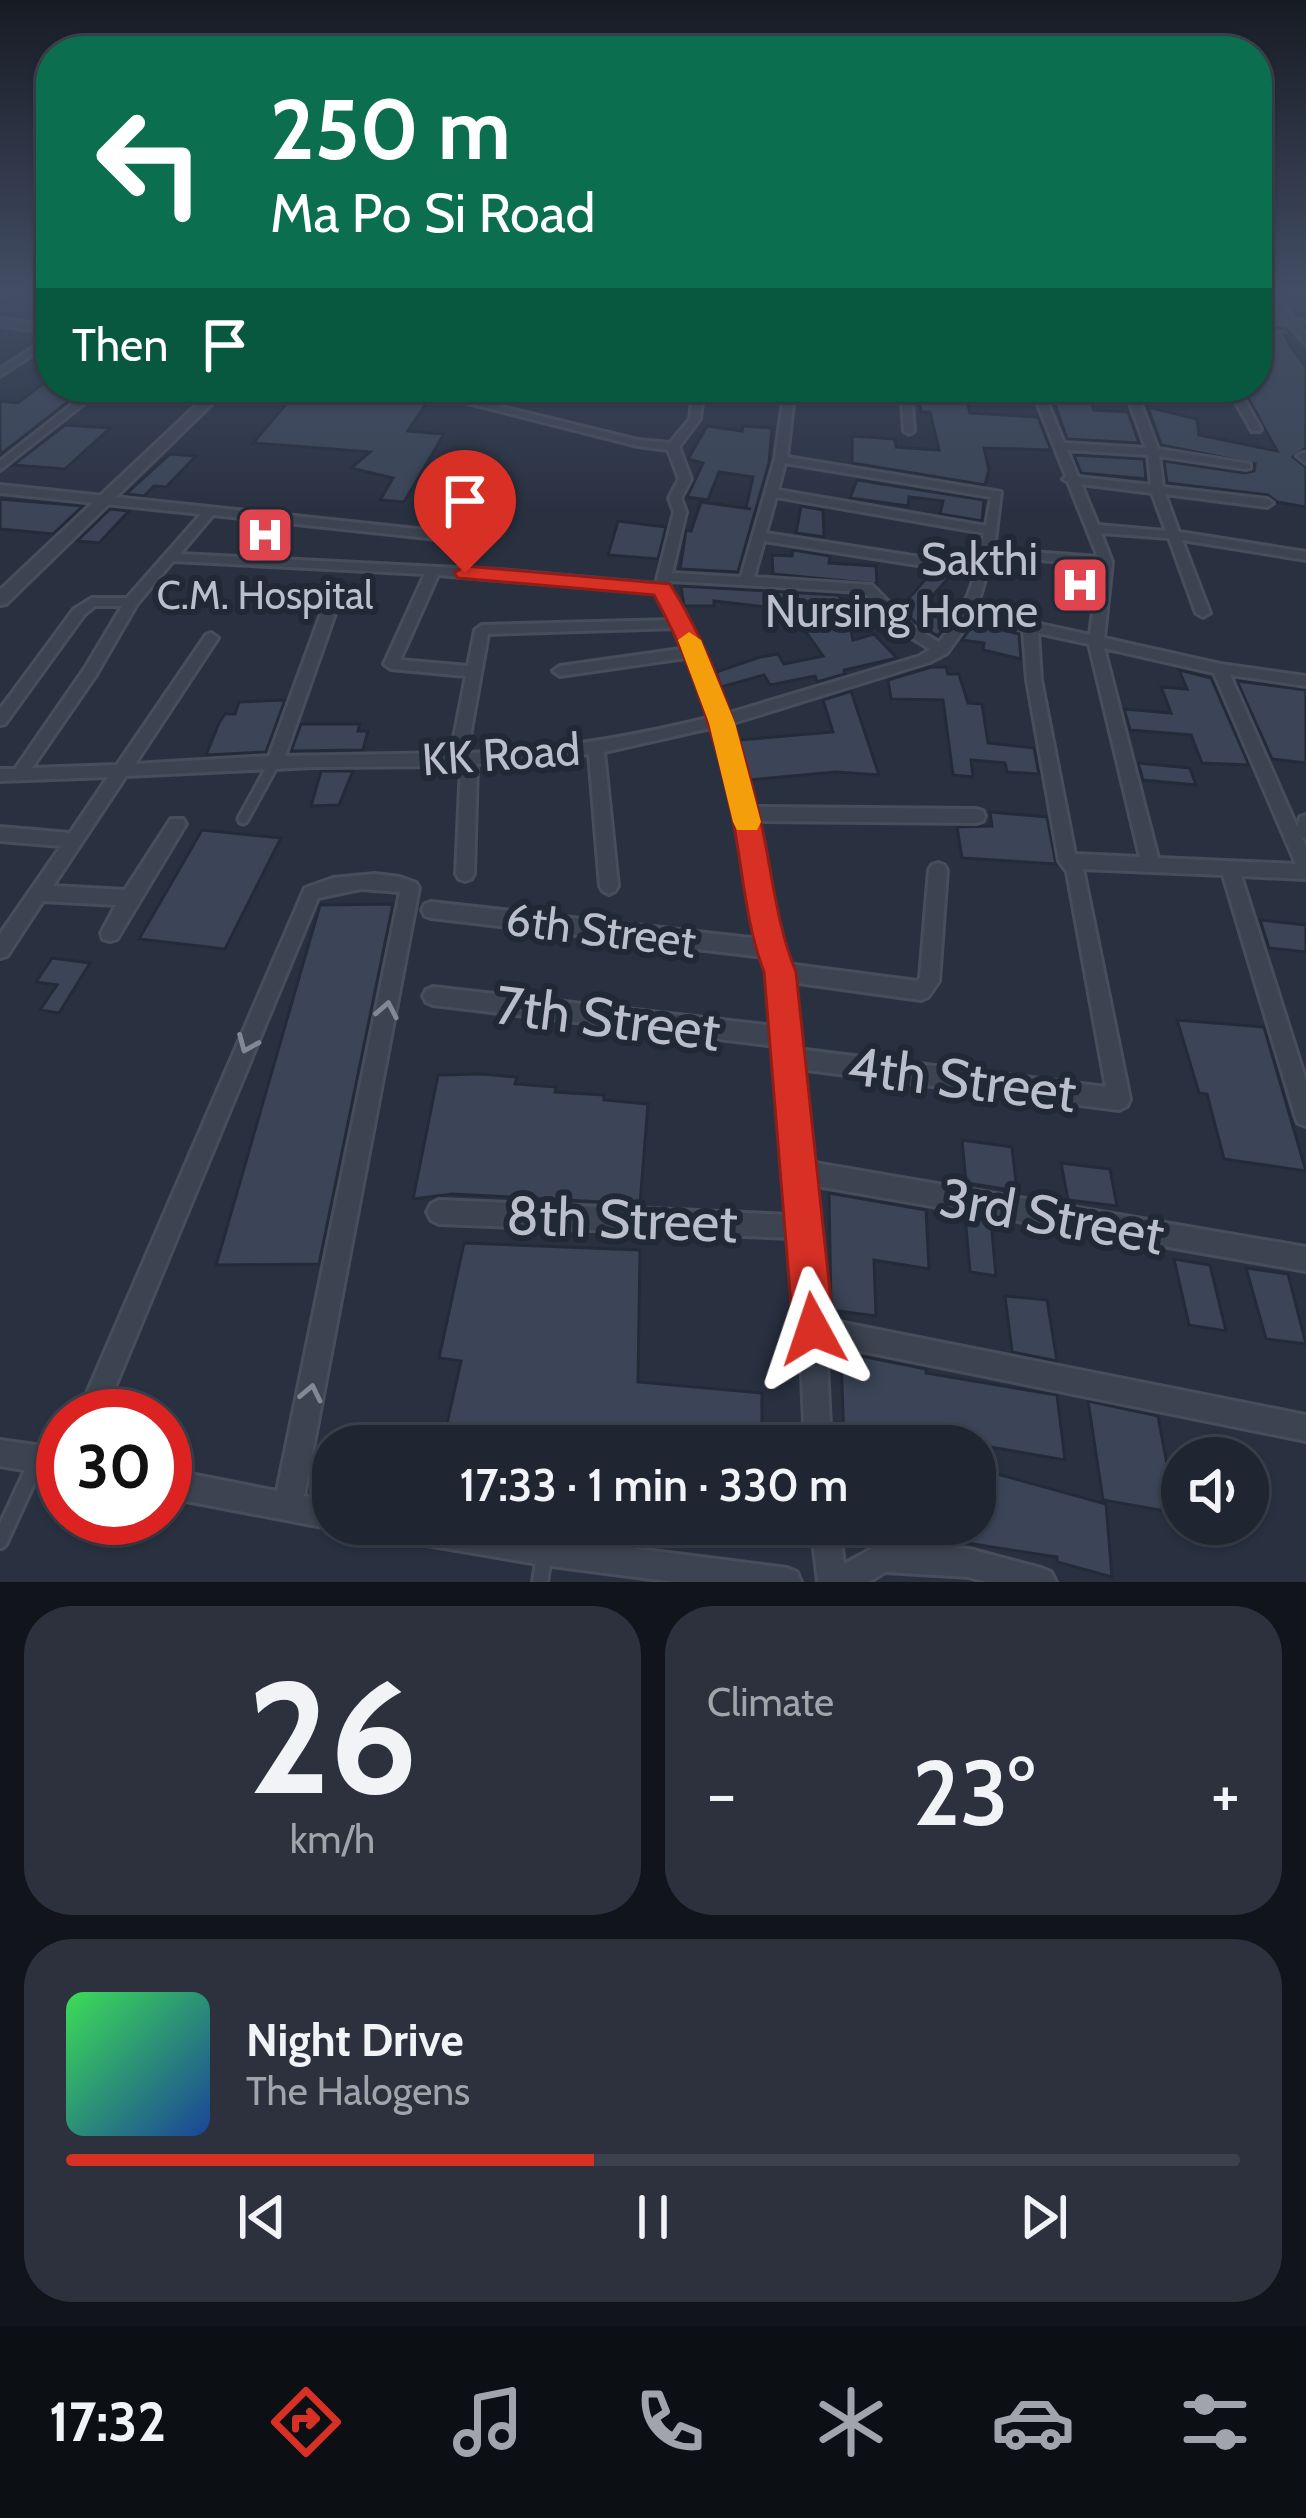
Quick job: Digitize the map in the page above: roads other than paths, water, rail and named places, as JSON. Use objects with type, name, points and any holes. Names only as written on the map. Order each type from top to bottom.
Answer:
[{"type":"street","points":[[0,467],[81,402]]},
{"type":"street","points":[[0,600],[207,402]]},
{"type":"street","points":[[489,402],[638,443],[673,447]]},
{"type":"street","points":[[673,447],[695,419],[697,402]]},
{"type":"street","points":[[746,581],[773,493],[788,402]]},
{"type":"street","points":[[907,402],[910,431]]},
{"type":"street","points":[[1042,402],[1106,562],[1096,644],[1150,863]]},
{"type":"street","points":[[1135,402],[1153,452],[1157,489],[1203,613]]},
{"type":"street","points":[[1241,402],[1256,429]]},
{"type":"street","points":[[1058,446],[1153,452],[1246,466]]},
{"type":"street","points":[[673,447],[685,479],[675,498],[680,512],[662,583],[678,623],[697,651],[722,723],[780,972],[813,1329],[817,1425]]},
{"type":"street","points":[[170,557],[662,583],[746,581],[867,588],[907,629],[942,650],[969,613],[997,495],[781,459]]},
{"type":"street","points":[[1069,479],[1267,502]]},
{"type":"street","points":[[0,490],[465,538]]},
{"type":"street","points":[[773,493],[990,530]]},
{"type":"street","points":[[9,775],[91,670],[131,602],[209,512]]},
{"type":"street","points":[[1095,530],[1175,535],[1305,557]]},
{"type":"street","points":[[759,536],[981,571]]},
{"type":"street","points":[[987,552],[1106,562]]},
{"type":"street","points":[[433,572],[391,664],[471,671]]},
{"type":"street","points":[[0,720],[79,612],[92,602],[131,602]]},
{"type":"street","points":[[275,761],[329,611]]},
{"type":"street","points":[[969,613],[1096,644],[1306,681]]},
{"type":"street","points":[[465,874],[463,761],[471,671],[482,630],[678,623]]},
{"type":"street","points":[[1030,626],[1034,680],[1072,865],[1306,869],[1220,669]]},
{"type":"street","points":[[0,950],[212,638]]},
{"type":"street","name":"KK Road","points":[[9,775],[275,761],[463,761],[596,748],[722,723],[942,650]]},
{"type":"street","points":[[560,671],[697,651]]},
{"type":"street","points":[[596,748],[609,886]]},
{"type":"street","points":[[746,814],[977,816]]},
{"type":"street","points":[[1306,822],[1306,832]]},
{"type":"street","points":[[110,933],[177,824]]},
{"type":"street","points":[[0,834],[74,840]]},
{"type":"street","name":"4th Street","points":[[786,1047],[1119,1099],[1072,865]]},
{"type":"street","points":[[1229,867],[1306,1115]]},
{"type":"street","points":[[780,972],[921,991],[929,981],[938,870]]},
{"type":"street","points":[[101,1389],[311,893],[326,886],[399,882],[410,888],[288,1508]]},
{"type":"street","points":[[38,892],[130,898]]},
{"type":"street","name":"6th Street","points":[[431,910],[771,949]]},
{"type":"street","name":"7th Street","points":[[433,996],[786,1047]]},
{"type":"street","name":"3rd Street","points":[[799,1172],[1306,1259]]},
{"type":"street","name":"8th Street","points":[[439,1212],[804,1227]]},
{"type":"street","points":[[813,1329],[1306,1428]]},
{"type":"street","points":[[0,1453],[36,1459]]},
{"type":"street","points":[[192,1488],[312,1512]]},
{"type":"street","points":[[509,1545],[788,1582]]},
{"type":"street","points":[[828,1545],[832,1582]]},
{"type":"street","points":[[842,1582],[882,1557],[1041,1582]]},
{"type":"lane","points":[[243,819],[275,761]]},
{"type":"lane","points":[[0,1541],[36,1483]]},
{"type":"lane","points":[[540,1582],[544,1551]]},
{"type":"place","name":"C.M. Hospital","points":[[265,535]]},
{"type":"place","name":"Sakthi Nursing Home","points":[[1080,585]]}]
